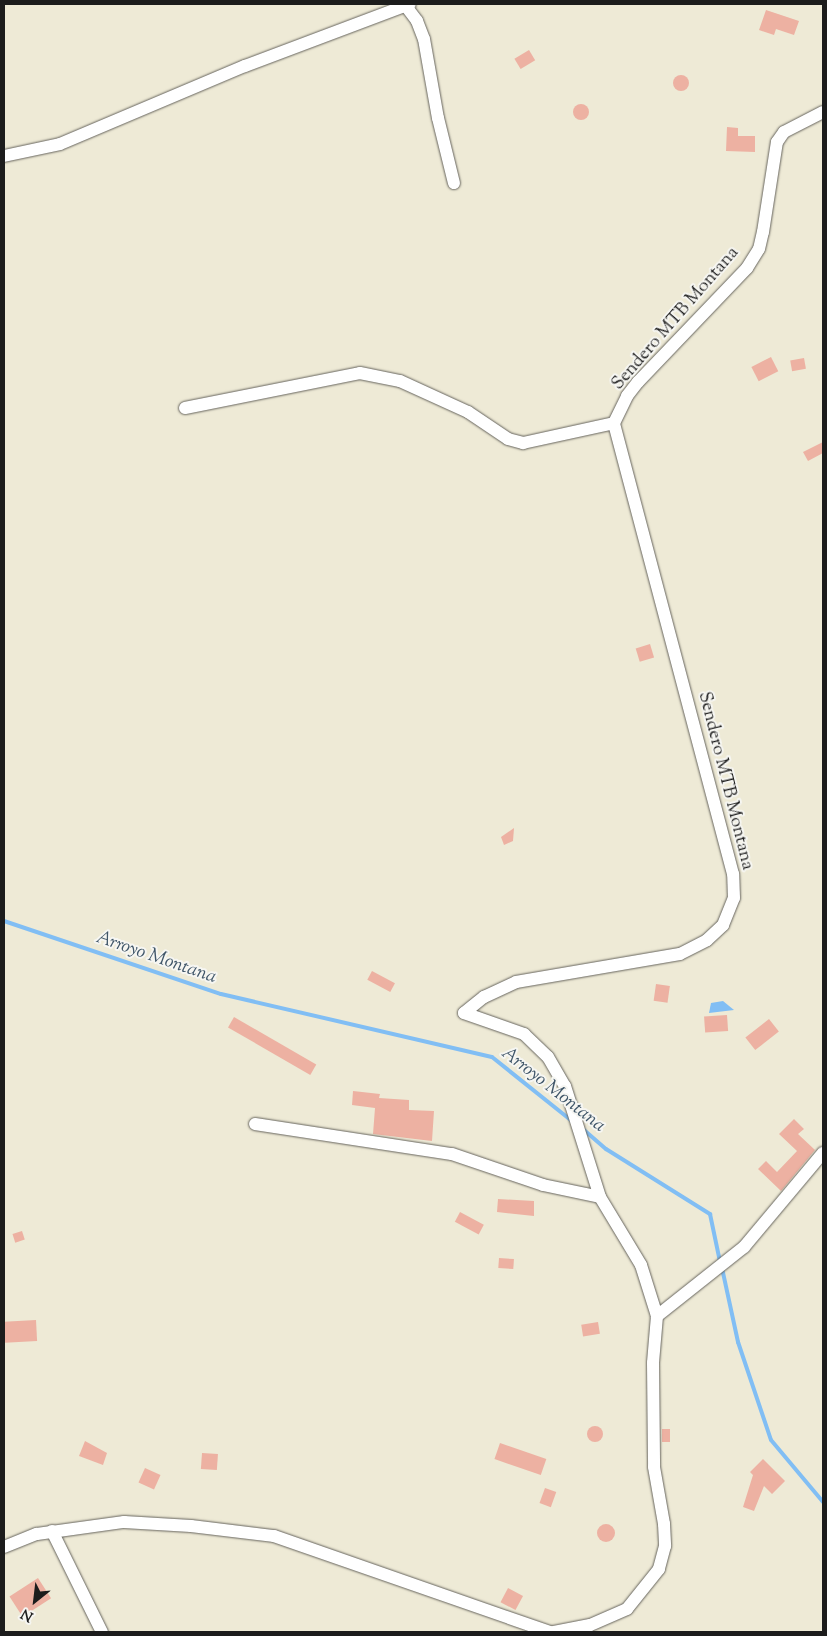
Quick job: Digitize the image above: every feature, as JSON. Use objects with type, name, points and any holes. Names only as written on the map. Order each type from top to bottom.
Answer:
[{"type":"street","points":[[4,156],[60,144],[244,66],[408,4],[424,39],[438,118],[454,183]]},
{"type":"street","name":"Sendero MTB Montana","points":[[552,1632],[590,1625],[627,1609],[659,1569],[665,1546],[664,1524],[654,1467],[653,1363],[657,1316],[641,1265],[600,1198],[565,1086],[548,1057],[524,1034],[464,1013],[484,997],[516,982],[680,954],[708,940],[723,924],[734,898],[733,874],[614,424],[627,396],[638,382],[747,268],[759,249],[777,142],[784,132],[823,112]]},
{"type":"street","points":[[185,408],[360,373],[400,381],[468,412],[508,439],[523,443],[614,424]]},
{"type":"street","points":[[256,1124],[452,1154],[543,1185],[600,1198]]},
{"type":"street","points":[[657,1316],[744,1247],[823,1153]]},
{"type":"street","points":[[4,1547],[52,1531],[124,1522],[191,1526],[274,1536],[552,1632]]},
{"type":"street","points":[[52,1531],[102,1632]]},
{"type":"water","points":[[723,1001],[734,1010],[709,1013],[711,1003]]},
{"type":"building","points":[[766,10],[799,21],[794,35],[776,29],[774,35],[759,30]]},
{"type":"building","points":[[529,50],[535,60],[521,69],[514,59]]},
{"type":"building","points":[[681,75],[687,77],[689,83],[687,89],[681,91],[675,89],[673,83],[675,77]]},
{"type":"building","points":[[581,104],[587,106],[589,112],[587,118],[581,120],[575,118],[573,112],[575,106]]},
{"type":"building","points":[[727,127],[738,128],[738,136],[755,136],[755,152],[726,151]]},
{"type":"building","points":[[771,357],[778,371],[759,381],[751,367]]},
{"type":"building","points":[[804,358],[806,369],[792,371],[790,360]]},
{"type":"building","points":[[823,442],[823,453],[808,461],[803,452]]},
{"type":"building","points":[[650,644],[654,657],[640,662],[636,648]]},
{"type":"building","points":[[514,828],[513,841],[504,845],[501,837]]},
{"type":"building","points":[[372,971],[395,983],[390,992],[367,980]]},
{"type":"building","points":[[656,984],[670,986],[667,1003],[654,1001]]},
{"type":"building","points":[[727,1015],[728,1031],[705,1033],[704,1017]]},
{"type":"building","points":[[234,1017],[316,1064],[310,1075],[228,1027]]},
{"type":"building","points":[[769,1019],[779,1032],[755,1050],[745,1037]]},
{"type":"building","points":[[353,1091],[380,1094],[379,1098],[409,1100],[409,1110],[434,1111],[432,1141],[373,1134],[375,1108],[352,1105]]},
{"type":"building","points":[[794,1119],[804,1129],[798,1134],[815,1150],[781,1191],[758,1169],[766,1161],[777,1172],[797,1151],[779,1134]]},
{"type":"building","points":[[498,1199],[534,1201],[534,1216],[497,1212]]},
{"type":"building","points":[[460,1212],[484,1225],[479,1234],[455,1222]]},
{"type":"building","points":[[22,1231],[25,1240],[15,1243],[12,1234]]},
{"type":"building","points":[[499,1258],[514,1259],[513,1269],[498,1268]]},
{"type":"building","points":[[36,1320],[37,1341],[5,1343],[4,1322]]},
{"type":"building","points":[[598,1322],[600,1334],[583,1337],[581,1325]]},
{"type":"building","points":[[595,1426],[601,1428],[603,1434],[601,1440],[595,1442],[589,1440],[587,1434],[589,1428]]},
{"type":"building","points":[[662,1429],[670,1429],[670,1442],[662,1442]]},
{"type":"building","points":[[85,1441],[107,1453],[103,1465],[79,1456]]},
{"type":"building","points":[[500,1443],[546,1459],[541,1475],[494,1459]]},
{"type":"building","points":[[202,1453],[218,1454],[217,1470],[201,1469]]},
{"type":"building","points":[[763,1459],[785,1481],[772,1494],[764,1486],[754,1511],[743,1507],[753,1475],[750,1472]]},
{"type":"building","points":[[145,1468],[161,1475],[154,1490],[138,1483]]},
{"type":"building","points":[[545,1488],[556,1492],[551,1507],[540,1503]]},
{"type":"building","points":[[602,1524],[610,1524],[615,1529],[613,1540],[602,1542],[597,1537],[597,1529]]},
{"type":"building","points":[[38,1578],[51,1598],[23,1617],[9,1597]]},
{"type":"building","points":[[508,1588],[523,1596],[515,1610],[500,1602]]},
{"type":"waterway","name":"Arroyo Montana","points":[[4,921],[221,994],[492,1057],[572,1121]]},
{"type":"waterway","name":"Arroyo Montana","points":[[584,1130],[606,1149],[710,1214],[720,1262]]},
{"type":"waterway","name":"Arroyo Montana","points":[[722,1268],[738,1342],[771,1440],[823,1502]]}]
